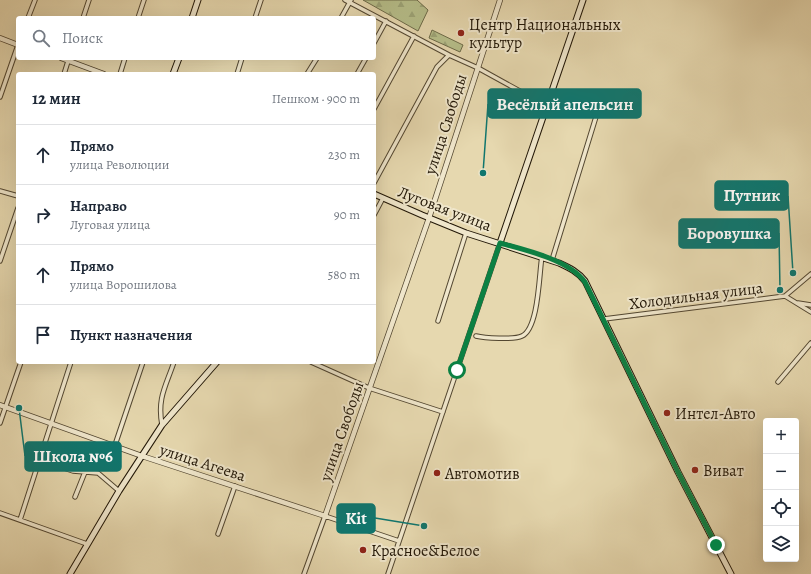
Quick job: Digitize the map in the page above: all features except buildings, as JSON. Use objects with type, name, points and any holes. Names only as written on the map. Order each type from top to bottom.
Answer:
[{"type":"main road","points":[[193,16],[198,0]]},
{"type":"main road","points":[[500,243],[583,0]]},
{"type":"main road","points":[[174,72],[178,60]]},
{"type":"main road","name":"Луговая улица","points":[[376,195],[466,233],[542,256],[572,268],[580,274],[678,472],[731,574]]},
{"type":"main road","points":[[70,574],[119,491],[162,425],[215,364]]},
{"type":"street","points":[[29,16],[34,0]]},
{"type":"street","points":[[84,16],[89,0]]},
{"type":"street","points":[[139,16],[144,0]]},
{"type":"street","points":[[256,16],[261,0]]},
{"type":"street","points":[[345,0],[350,1],[449,55],[478,68],[547,106]]},
{"type":"street","name":"улица Свободы","points":[[304,574],[428,218],[500,0]]},
{"type":"street","points":[[342,16],[350,1]]},
{"type":"street","points":[[376,39],[386,21]]},
{"type":"street","points":[[376,105],[414,36]]},
{"type":"street","points":[[0,38],[16,44]]},
{"type":"street","points":[[0,97],[16,51]]},
{"type":"street","points":[[376,179],[437,67],[449,55]]},
{"type":"street","points":[[65,72],[69,60]]},
{"type":"street","points":[[71,60],[99,72]]},
{"type":"street","points":[[121,72],[124,60]]},
{"type":"street","points":[[238,72],[241,60]]},
{"type":"street","points":[[308,72],[316,60]]},
{"type":"street","points":[[358,72],[365,60]]},
{"type":"street","points":[[552,260],[599,108]]},
{"type":"street","points":[[0,191],[16,195]]},
{"type":"street","points":[[376,211],[383,198]]},
{"type":"street","points":[[0,261],[16,214]]},
{"type":"street","points":[[438,321],[466,233]]},
{"type":"street","points":[[388,574],[500,243]]},
{"type":"street","points":[[476,336],[501,338],[522,337],[527,332],[531,324],[538,296],[542,256]]},
{"type":"street","points":[[785,296],[811,274]]},
{"type":"street","name":"Холодильная улица","points":[[604,320],[785,296],[811,312]]},
{"type":"street","points":[[795,302],[811,305]]},
{"type":"street","points":[[778,382],[811,343]]},
{"type":"street","points":[[0,423],[20,364]]},
{"type":"street","points":[[20,520],[70,364]]},
{"type":"street","points":[[115,445],[142,364]]},
{"type":"street","points":[[162,425],[160,414],[162,393],[173,364]]},
{"type":"street","points":[[315,364],[369,388],[443,412]]},
{"type":"street","name":"улица Агеева","points":[[0,405],[115,445],[142,456],[399,541]]},
{"type":"street","points":[[39,460],[73,471],[98,473],[119,491]]},
{"type":"street","points":[[75,497],[84,472]]},
{"type":"street","points":[[218,534],[235,486]]},
{"type":"street","points":[[0,513],[87,544]]},
{"type":"green space","points":[[363,0],[417,0],[428,10],[418,31]]},
{"type":"green space","points":[[432,30],[463,45],[460,52],[429,38]]},
{"type":"place","name":"Центр Национальных культур","points":[[461,33]]},
{"type":"place","name":"Весёлый апельсин","points":[[483,173]]},
{"type":"place","name":"Путник","points":[[793,273]]},
{"type":"place","name":"Боровушка","points":[[780,290]]},
{"type":"place","name":"Школа №6","points":[[19,408]]},
{"type":"place","name":"Интел-Авто","points":[[667,413]]},
{"type":"place","name":"Виват","points":[[695,470]]},
{"type":"place","name":"Автомотив","points":[[437,473]]},
{"type":"place","name":"Kit","points":[[424,526]]},
{"type":"place","name":"Красное&Белое","points":[[363,550]]},
{"type":"route","points":[[457,370],[500,243],[542,256],[572,268],[580,274],[585,282],[678,472],[716,545]]}]
